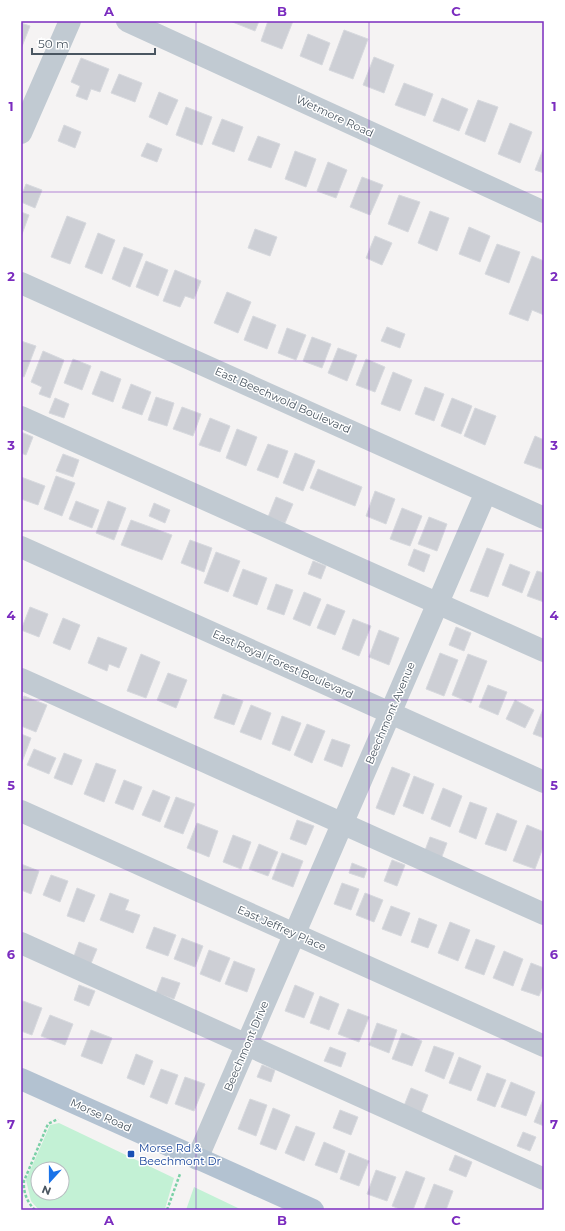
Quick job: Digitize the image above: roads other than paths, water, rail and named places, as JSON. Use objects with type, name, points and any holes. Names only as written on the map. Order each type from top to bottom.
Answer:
[{"type":"main road","name":"Morse Road","points":[[21,1079],[312,1210]]},
{"type":"street","points":[[21,133],[70,21]]},
{"type":"street","name":"Wetmore Road","points":[[127,21],[544,212]]},
{"type":"street","name":"East Beechwold Boulevard","points":[[21,283],[544,518]]},
{"type":"street","points":[[21,417],[544,651]]},
{"type":"street","name":"Beechmont Avenue","points":[[295,934],[486,492]]},
{"type":"street","name":"East Royal Forest Boulevard","points":[[21,547],[544,782]]},
{"type":"street","points":[[21,679],[544,914]]},
{"type":"street","name":"East Jeffrey Place","points":[[21,811],[544,1046]]},
{"type":"street","name":"Beechmont Drive","points":[[197,1159],[295,934]]},
{"type":"street","points":[[21,943],[544,1179]]},
{"type":"place","name":"Morse Rd & Beechmont Dr","points":[[131,1154]]}]
